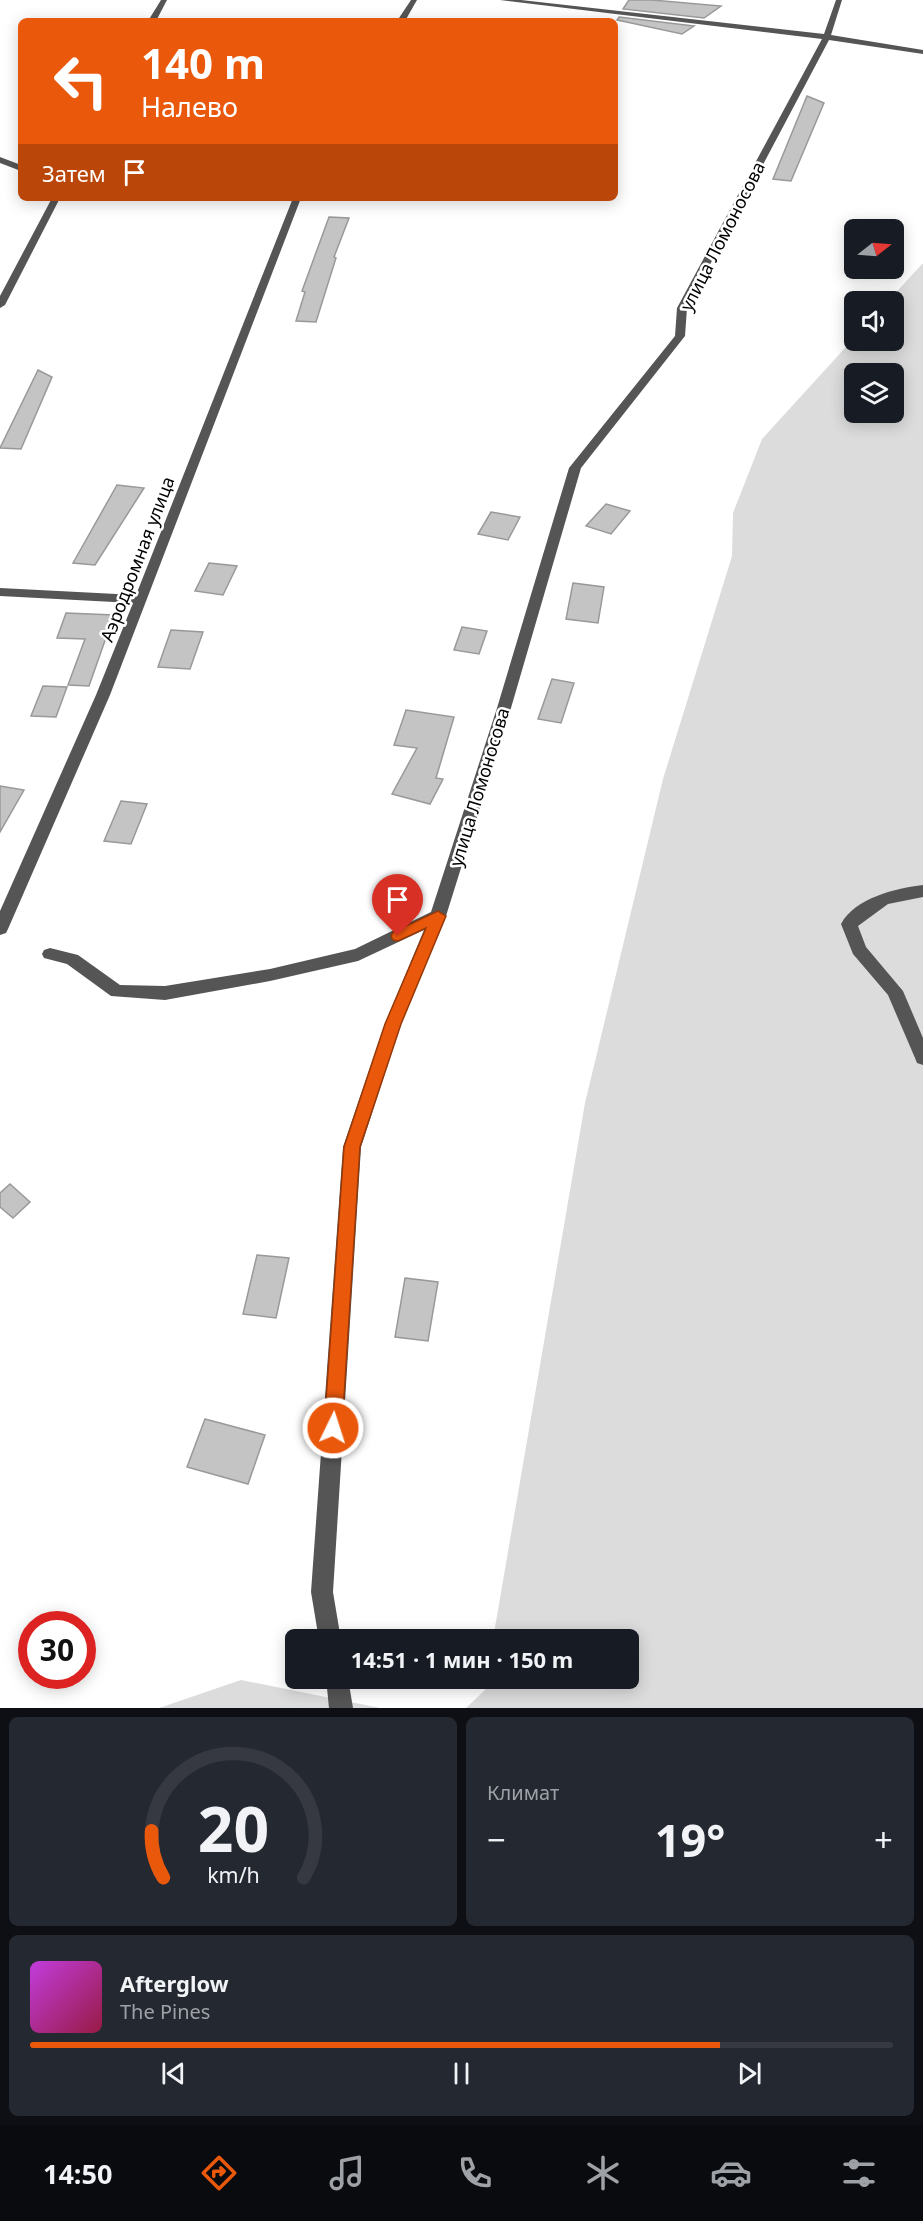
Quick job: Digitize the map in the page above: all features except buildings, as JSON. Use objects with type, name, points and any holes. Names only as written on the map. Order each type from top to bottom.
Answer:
[{"type":"street","points":[[154,18],[164,0]]},
{"type":"street","points":[[403,18],[414,0]]},
{"type":"street","points":[[503,0],[826,36],[867,45],[923,52]]},
{"type":"street","name":"улица Ломоносова","points":[[328,1629],[322,1592],[352,1147],[393,1024],[438,916],[504,708],[575,468],[680,336],[682,308],[826,36],[839,0]]},
{"type":"street","points":[[0,160],[18,167]]},
{"type":"street","points":[[0,305],[54,201]]},
{"type":"street","name":"Аэродромная улица","points":[[0,929],[103,695],[296,201]]},
{"type":"street","points":[[0,592],[141,598]]},
{"type":"street","points":[[923,891],[893,894],[874,903],[849,924],[859,950],[895,992],[923,1058]]},
{"type":"street","points":[[50,954],[72,959],[117,991],[165,993],[270,975],[358,955],[438,916]]},
{"type":"street","points":[[338,1689],[341,1708]]},
{"type":"shaded area","points":[[923,263],[923,1708],[466,1708],[485,1689],[639,1689],[639,1629],[495,1629],[585,1103],[663,779],[732,556],[733,513],[762,439],[844,349],[844,351],[904,351],[904,291],[897,291]]},
{"type":"shaded area","points":[[241,1680],[380,1708],[159,1708]]},
{"type":"route","points":[[333,1428],[352,1147],[393,1024],[438,916],[398,936]]}]
